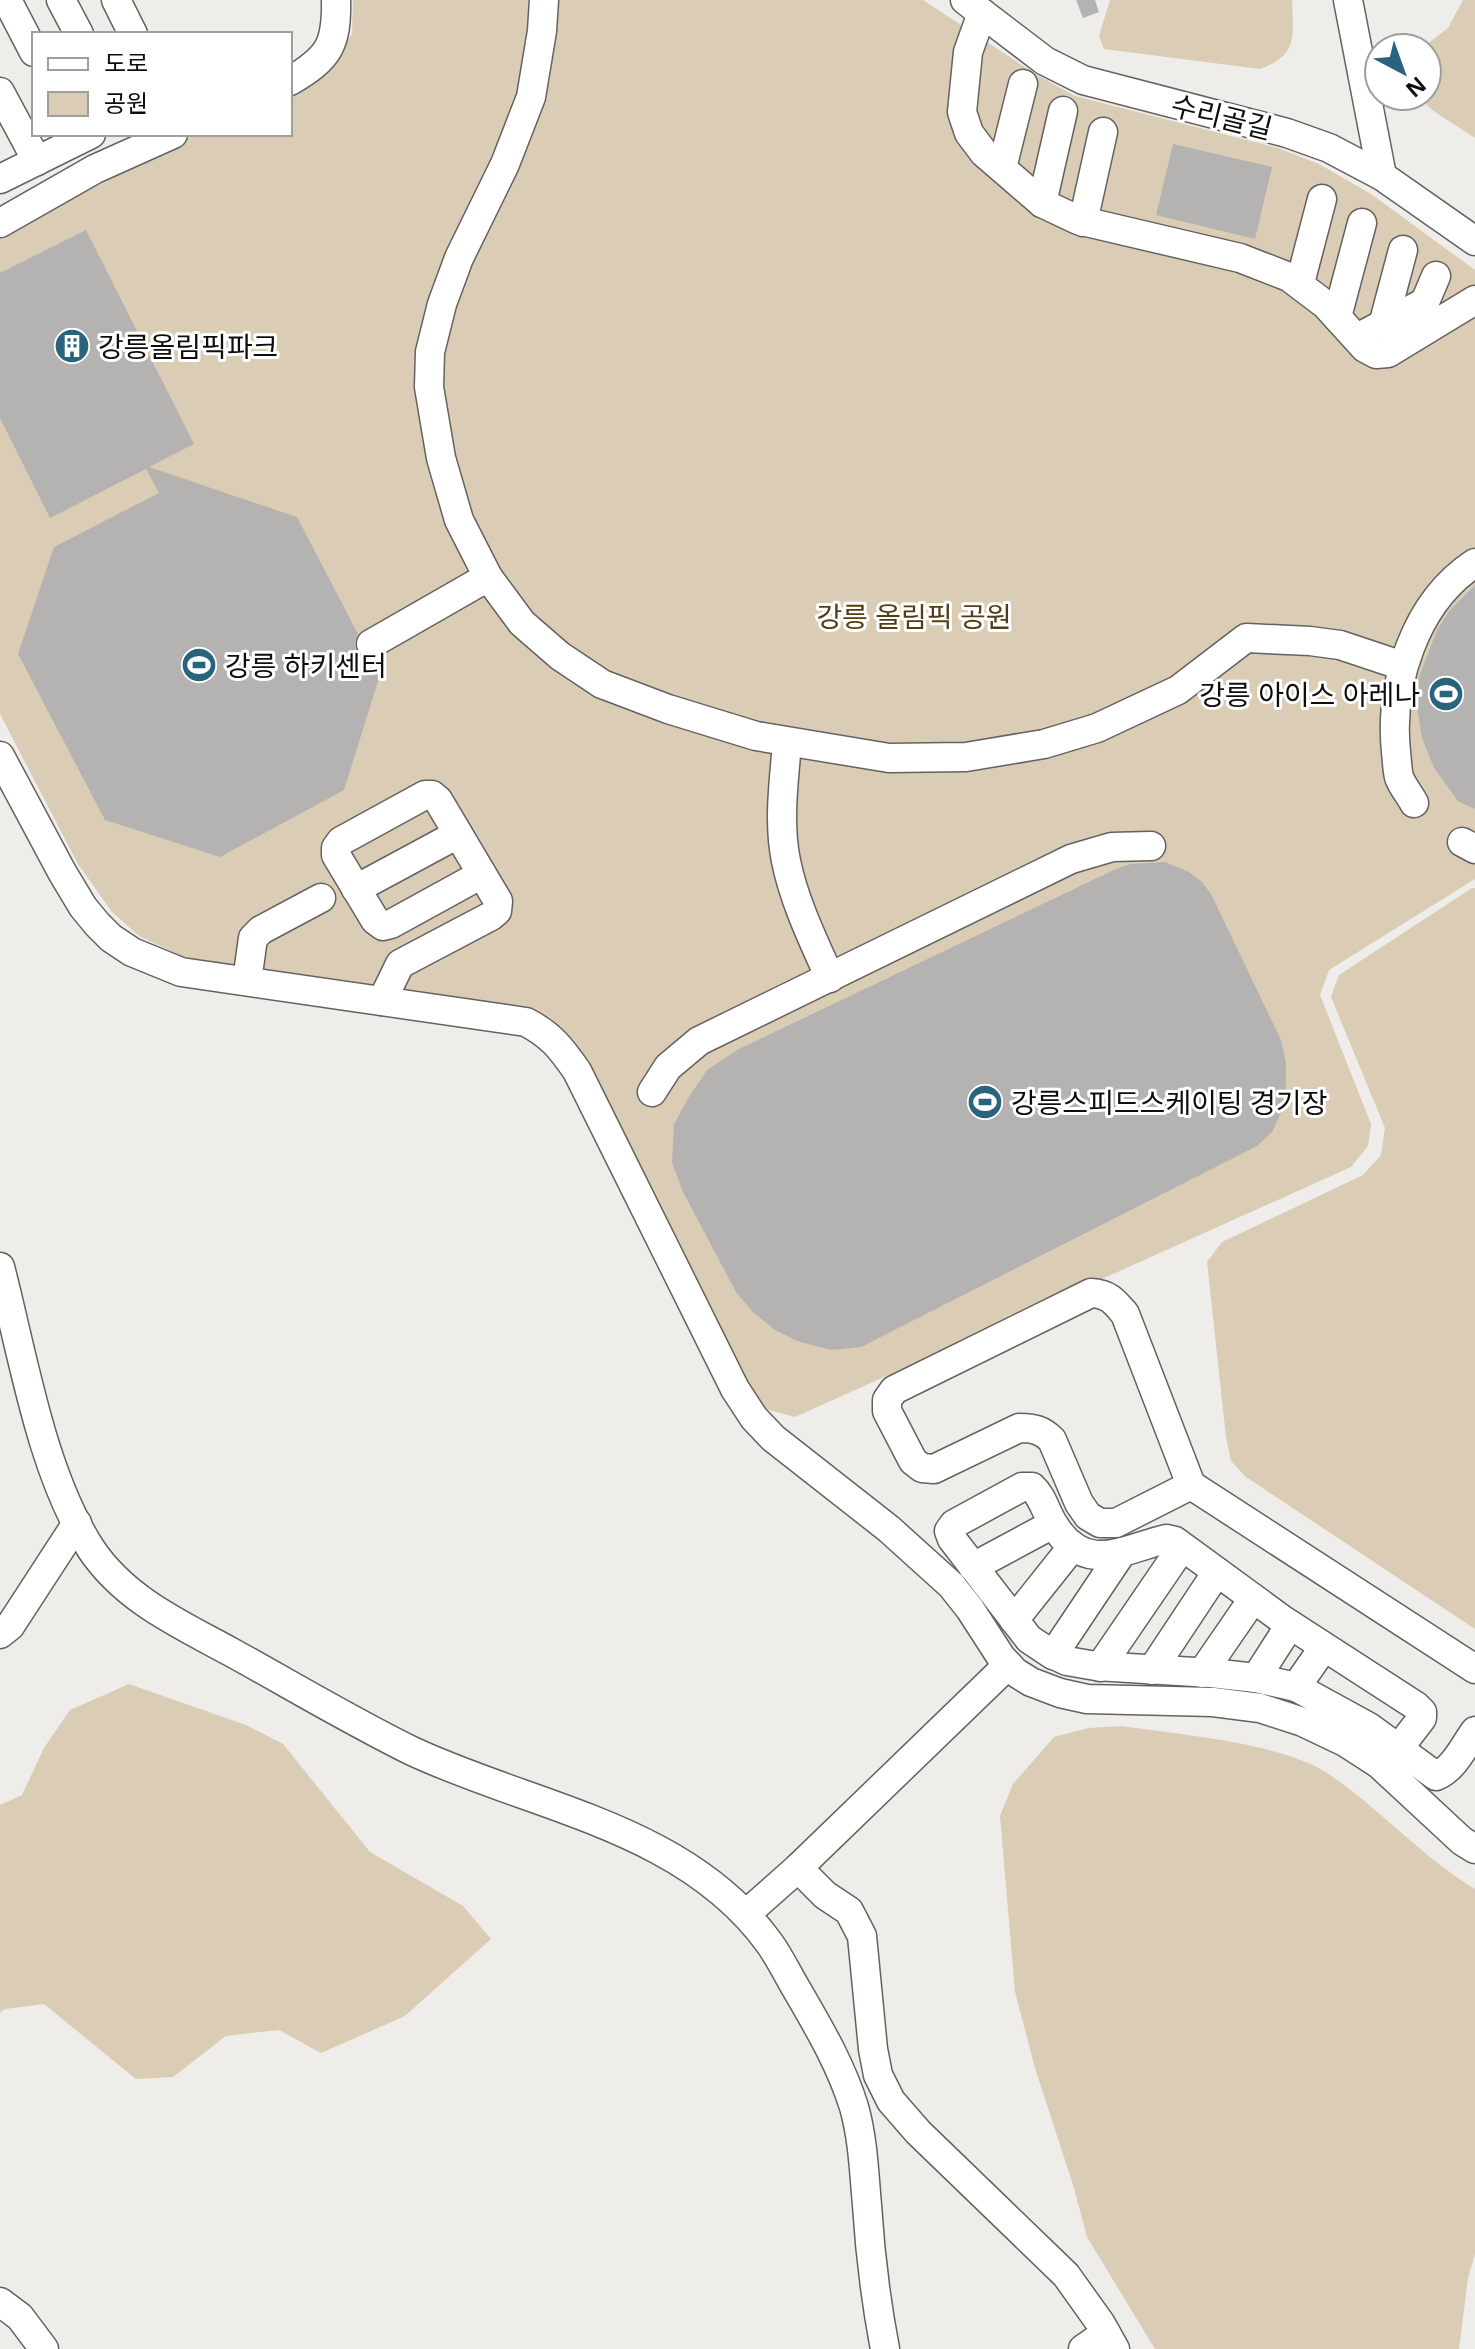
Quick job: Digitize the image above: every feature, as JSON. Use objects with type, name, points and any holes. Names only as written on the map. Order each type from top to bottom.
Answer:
[{"type":"street","points":[[61,0],[78,32]]},
{"type":"street","points":[[116,0],[132,32]]},
{"type":"street","points":[[292,80],[309,70],[329,51],[336,25],[336,0]]},
{"type":"street","points":[[544,0],[531,97],[505,164],[459,258],[442,304],[430,352],[429,387],[441,458],[459,520],[488,577],[522,623],[560,656],[602,684],[668,709],[787,743],[889,758],[966,757],[1044,744],[1097,728],[1178,690],[1246,638],[1340,645],[1403,666]]},
{"type":"street","points":[[1348,0],[1382,176]]},
{"type":"street","points":[[3,1],[32,49]]},
{"type":"street","points":[[974,6],[962,112],[969,133],[984,153],[1042,203],[1083,222],[1240,258],[1300,283],[1365,348],[1376,354],[1388,353],[1475,300]]},
{"type":"street","name":"수리골길","points":[[974,6],[1045,61],[1083,80],[1287,133],[1329,148],[1382,176],[1475,241]]},
{"type":"street","points":[[1002,168],[1023,84]]},
{"type":"street","points":[[0,92],[37,161]]},
{"type":"street","points":[[1042,203],[1063,111]]},
{"type":"street","points":[[1083,222],[1103,132]]},
{"type":"street","points":[[0,179],[82,136],[95,169]]},
{"type":"street","points":[[0,223],[95,169],[169,136]]},
{"type":"street","points":[[1300,283],[1322,199]]},
{"type":"street","points":[[1337,317],[1362,223]]},
{"type":"street","points":[[1383,325],[1403,250]]},
{"type":"street","points":[[1357,338],[1425,302],[1436,276]]},
{"type":"street","points":[[1414,803],[1399,777],[1394,725],[1403,666],[1423,620],[1457,575],[1475,563]]},
{"type":"street","points":[[371,644],[488,577]]},
{"type":"street","points":[[787,743],[782,804],[786,860],[804,919],[830,978]]},
{"type":"street","points":[[0,756],[83,907],[111,938],[132,952],[181,972],[526,1022],[546,1033],[577,1071],[735,1389],[754,1418],[789,1451],[889,1529],[951,1585],[1015,1672],[1060,1693],[1087,1699],[1213,1702],[1260,1708],[1303,1722],[1345,1742],[1379,1764],[1462,1841],[1475,1849]]},
{"type":"street","points":[[382,1001],[400,964],[491,916],[497,911],[498,901],[482,874],[458,834],[438,800],[432,795],[425,795],[341,841],[336,855],[375,920],[383,926],[482,874]]},
{"type":"street","points":[[356,889],[458,834]]},
{"type":"street","points":[[652,1092],[668,1067],[699,1041],[1071,859],[1112,847],[1151,846]]},
{"type":"street","points":[[247,981],[253,938],[261,930],[321,898]]},
{"type":"street","points":[[0,1267],[35,1410],[59,1485],[92,1549],[108,1570],[150,1608],[411,1750],[483,1780],[567,1809],[655,1847],[704,1878],[746,1914],[771,1945],[812,2015],[837,2061],[855,2109],[864,2159],[885,2349]]},
{"type":"street","points":[[1191,1485],[1116,1523],[1100,1523],[1088,1516],[1079,1503],[1052,1440],[1044,1432],[1019,1428],[934,1469],[922,1468],[913,1461],[887,1411],[887,1400],[894,1390],[1091,1293],[1103,1294],[1116,1302],[1125,1314],[1191,1485],[1475,1669]]},
{"type":"street","points":[[1399,1748],[1422,1718],[1422,1712],[1416,1706],[1290,1625],[1175,1541],[1166,1539],[1104,1556],[1091,1555],[1073,1546],[1053,1524],[1032,1487],[1022,1487],[954,1524],[949,1531],[1029,1639],[1067,1661],[1100,1667],[1256,1678],[1296,1687],[1346,1713],[1436,1776],[1450,1767],[1475,1731]]},
{"type":"street","points":[[0,1634],[10,1626],[77,1523]]},
{"type":"street","points":[[973,1567],[1053,1524]]},
{"type":"street","points":[[1014,1620],[1073,1546]]},
{"type":"street","points":[[1100,1667],[1182,1547]]},
{"type":"street","points":[[1053,1655],[1122,1552]]},
{"type":"street","points":[[1152,1670],[1217,1572]]},
{"type":"street","points":[[1202,1673],[1253,1599]]},
{"type":"street","points":[[1256,1678],[1290,1625]]},
{"type":"street","points":[[1296,1687],[1324,1647]]},
{"type":"street","points":[[746,1914],[798,1868],[1008,1665]]},
{"type":"street","points":[[798,1868],[825,1895],[849,1911],[862,1936],[873,2049],[878,2075],[891,2101],[918,2132],[1066,2275],[1101,2344]]},
{"type":"street","points":[[0,2302],[20,2317],[44,2349]]},
{"type":"green space","name":"강릉 올림픽 공원","points":[[353,0],[923,0],[1037,75],[1075,96],[1278,148],[1319,164],[1371,194],[1475,270],[1475,879],[1329,970],[1320,995],[1371,1124],[1368,1146],[1351,1167],[795,1417],[766,1409],[745,1380],[588,1060],[554,1024],[184,957],[139,936],[112,912],[78,864],[0,714],[0,236],[193,136],[292,136],[292,87],[339,55],[352,34]]},
{"type":"green space","points":[[1110,0],[1292,0],[1293,34],[1282,57],[1260,69],[1104,49],[1099,36]]},
{"type":"green space","points":[[1463,0],[1475,0],[1475,138],[1435,112],[1443,112],[1443,32]]},
{"type":"green space","points":[[1475,888],[1475,1629],[1246,1477],[1231,1461],[1207,1262],[1222,1242],[1363,1175],[1381,1155],[1385,1128],[1331,997],[1339,975]]},
{"type":"green space","points":[[129,1684],[246,1725],[283,1744],[370,1852],[463,1906],[491,1939],[405,2016],[321,2053],[279,2030],[226,2036],[173,2077],[136,2079],[44,2004],[5,2009],[0,2013],[0,1805],[22,1795],[44,1748],[70,1710]]},
{"type":"green space","points":[[1122,1726],[1258,1747],[1310,1764],[1348,1788],[1437,1862],[1475,1889],[1475,2254],[1468,2278],[1459,2349],[1155,2349],[1087,2237],[1015,1992],[1000,1816],[1013,1784],[1054,1737],[1089,1728]]},
{"type":"building","points":[[1076,0],[1095,0],[1099,12],[1083,18]]},
{"type":"building","points":[[1173,144],[1272,167],[1255,239],[1156,215]]},
{"type":"building","name":"강릉 하키센터","points":[[86,230],[194,444],[149,467],[297,517],[358,634],[354,643],[356,652],[363,659],[372,661],[380,675],[344,790],[220,857],[105,820],[18,654],[54,547],[159,493],[146,469],[50,518],[0,418],[0,273]]},
{"type":"building","name":"강릉 아이스 아레나","points":[[1475,585],[1475,809],[1458,801],[1434,768],[1422,738],[1417,707],[1419,677],[1437,630],[1450,610]]},
{"type":"building","name":"강릉스피드스케이팅 경기장","points":[[1165,862],[1189,872],[1211,894],[1281,1040],[1286,1063],[1286,1086],[1283,1108],[1272,1132],[1257,1146],[861,1347],[831,1350],[797,1341],[775,1330],[753,1312],[736,1292],[683,1192],[672,1163],[674,1124],[707,1070],[737,1050],[1118,868]]},
{"type":"place","name":"강릉올림픽파크","points":[[72,346]]},
{"type":"place","name":"강릉 하키센터","points":[[199,665]]},
{"type":"place","name":"강릉 아이스 아레나","points":[[1446,694]]},
{"type":"place","name":"강릉스피드스케이팅 경기장","points":[[985,1102]]}]
